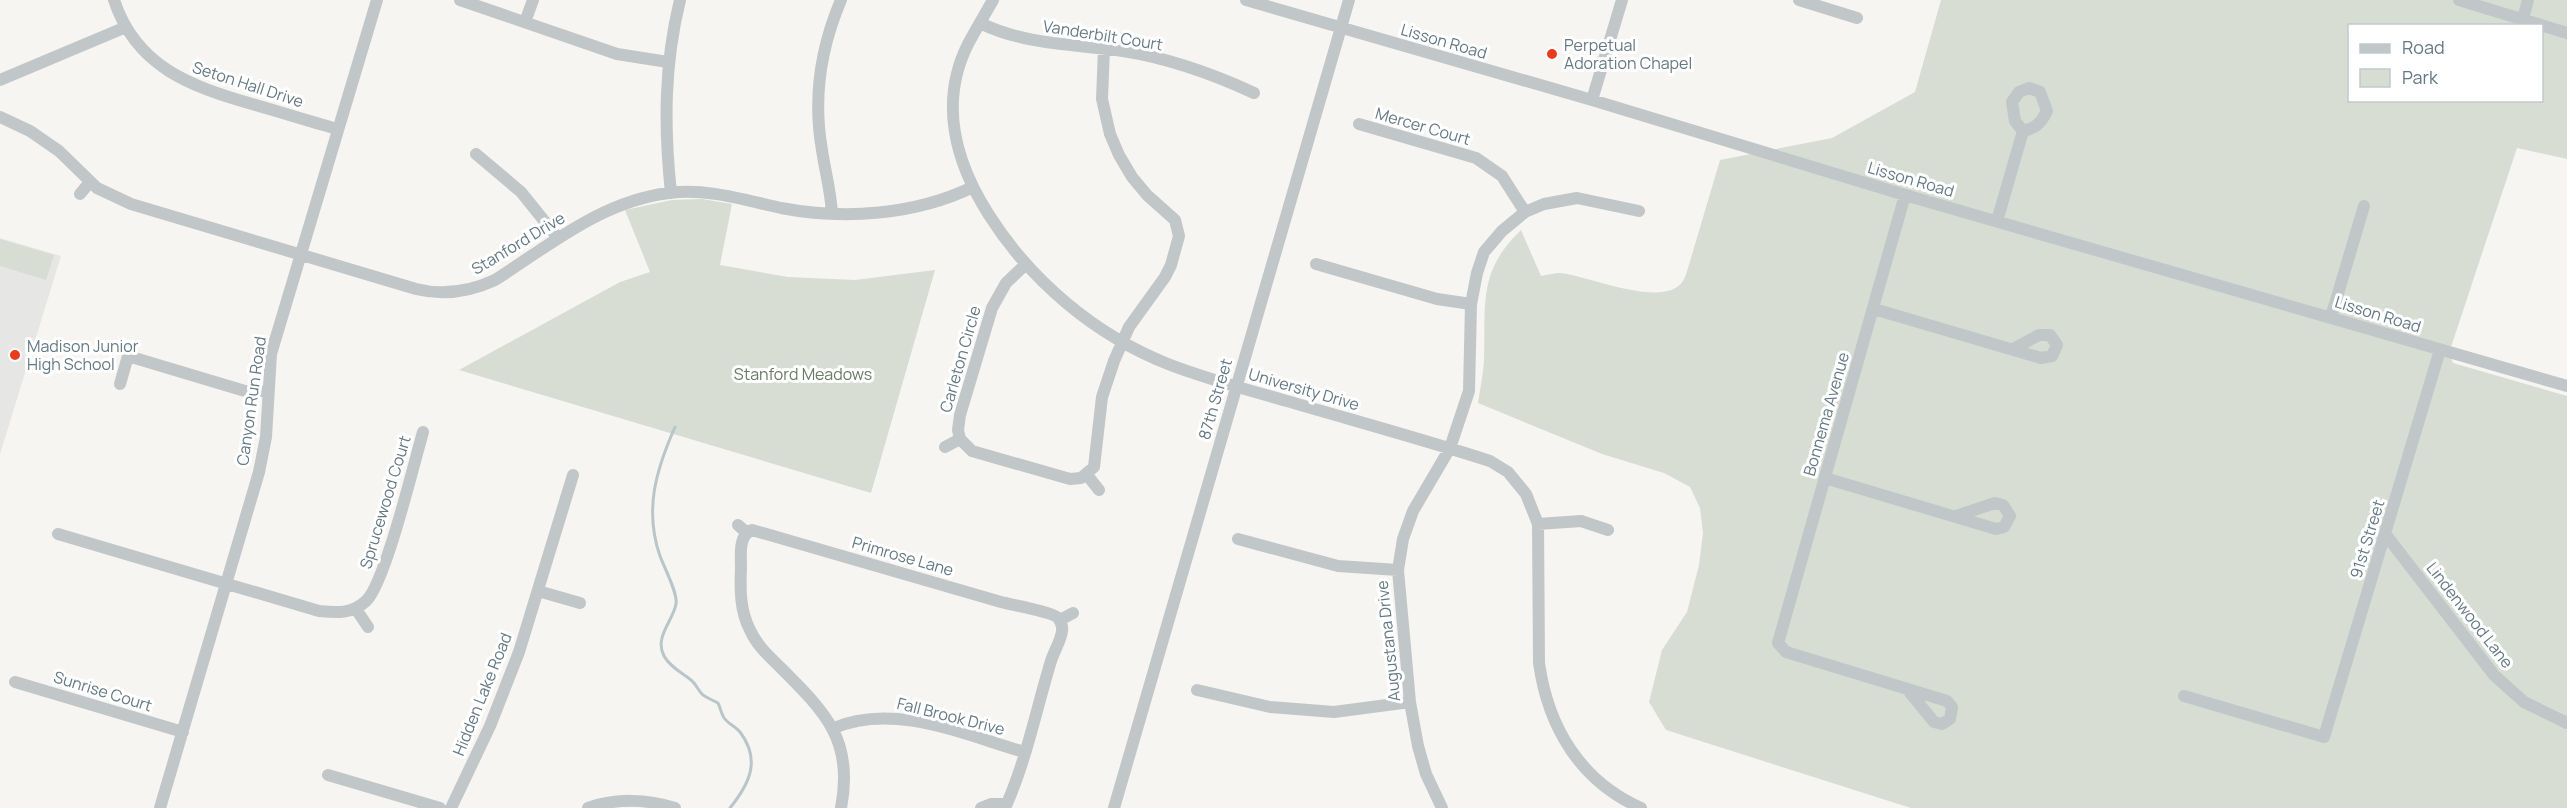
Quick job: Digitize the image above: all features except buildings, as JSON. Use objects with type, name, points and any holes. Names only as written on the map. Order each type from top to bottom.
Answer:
[{"type":"street","name":"Seton Hall Drive","points":[[114,0],[126,27],[156,63],[185,82],[207,91],[337,129]]},
{"type":"street","name":"Canyon Run Road","points":[[160,808],[264,449],[271,354],[377,0]]},
{"type":"street","points":[[460,0],[617,54],[668,62]]},
{"type":"street","points":[[525,22],[532,0]]},
{"type":"street","points":[[671,193],[666,133],[668,62],[680,0]]},
{"type":"street","points":[[832,213],[820,141],[819,105],[826,42],[841,0]]},
{"type":"street","name":"University Drive","points":[[993,0],[959,66],[952,109],[956,147],[973,187],[997,228],[1026,264],[1066,302],[1123,341],[1167,363],[1236,386],[1450,448],[1490,461],[1508,472],[1526,494],[1538,524],[1539,663],[1548,706],[1555,726],[1579,762],[1618,797],[1641,808]]},
{"type":"street","name":"Lisson Road","points":[[1246,0],[1592,100],[1905,195],[2567,386]]},
{"type":"street","name":"87th Street","points":[[1114,808],[1349,0]]},
{"type":"street","points":[[1592,100],[1622,0]]},
{"type":"street","points":[[1799,0],[1857,18]]},
{"type":"street","points":[[2459,0],[2539,24]]},
{"type":"street","points":[[2523,19],[2528,0]]},
{"type":"street","name":"Vanderbilt Court","points":[[980,23],[1002,33],[1031,40],[1104,49],[1185,66],[1254,93]]},
{"type":"street","points":[[2543,25],[2567,33]]},
{"type":"street","points":[[0,80],[126,27]]},
{"type":"street","points":[[945,447],[960,440],[972,451],[1059,477],[1076,479],[1086,475],[1095,462],[1102,398],[1113,361],[1140,310],[1165,277],[1171,265],[1179,231],[1175,220],[1140,188],[1119,155],[1110,135],[1102,99],[1104,49]]},
{"type":"street","name":"Stanford Drive","points":[[0,117],[30,131],[49,144],[90,182],[131,204],[416,289],[448,293],[477,288],[495,280],[558,238],[611,208],[671,193],[719,194],[796,211],[886,212],[919,206],[973,187]]},
{"type":"street","name":"Mercer Court","points":[[1359,124],[1476,158],[1502,176],[1525,212]]},
{"type":"street","points":[[1996,220],[2023,131]]},
{"type":"street","points":[[476,154],[521,192],[558,238]]},
{"type":"street","points":[[80,194],[90,182]]},
{"type":"street","name":"Bonnema Avenue","points":[[1905,195],[1778,643],[1786,652],[1907,689]]},
{"type":"street","points":[[1525,212],[1544,204],[1577,198],[1639,211]]},
{"type":"street","points":[[2331,317],[2364,206]]},
{"type":"street","name":"Augustana Drive","points":[[1442,808],[1426,774],[1418,746],[1410,702],[1398,570],[1404,539],[1413,511],[1450,448],[1469,391],[1471,304],[1484,252],[1525,212]]},
{"type":"street","name":"Carleton Circle","points":[[960,440],[958,430],[960,415],[992,308],[1006,283],[1026,264]]},
{"type":"street","points":[[1316,264],[1437,299],[1471,304]]},
{"type":"street","points":[[1874,309],[2013,349]]},
{"type":"street","name":"91st Street","points":[[2184,696],[2324,736],[2440,351]]},
{"type":"street","points":[[120,384],[128,356],[245,391],[267,391]]},
{"type":"street","name":"Sprucewood Court","points":[[356,609],[372,595],[382,574],[423,432]]},
{"type":"street","name":"Hidden Lake Road","points":[[451,808],[507,685],[573,475]]},
{"type":"street","points":[[1086,475],[1099,490]]},
{"type":"street","points":[[1825,478],[1956,516]]},
{"type":"street","points":[[1538,524],[1581,521],[1608,530]]},
{"type":"street","name":"Primrose Lane","points":[[834,729],[815,702],[763,650],[749,630],[744,617],[740,589],[743,529],[1010,605],[1051,612],[1060,620]]},
{"type":"street","points":[[58,534],[319,611],[338,613],[356,609],[368,627]]},
{"type":"street","name":"Lindenwood Lane","points":[[2386,534],[2494,675],[2524,702],[2567,723]]},
{"type":"street","points":[[1238,539],[1338,566],[1398,570]]},
{"type":"street","points":[[538,591],[580,603]]},
{"type":"street","points":[[981,808],[991,804],[1006,806],[1051,660],[1062,634],[1060,620],[1073,613]]},
{"type":"street","name":"Sunrise Court","points":[[15,682],[183,732]]},
{"type":"street","points":[[1197,690],[1270,707],[1334,712],[1410,702]]},
{"type":"street","name":"Fall Brook Drive","points":[[834,729],[869,717],[905,719],[1024,752]]},
{"type":"street","points":[[834,729],[844,768],[841,808]]},
{"type":"street","points":[[328,775],[440,808]]},
{"type":"street","points":[[588,808],[633,801],[675,808]]},
{"type":"shaded area","name":"Madison Junior High School","points":[[0,238],[61,256],[0,454]]},
{"type":"green space","points":[[1941,0],[2567,0],[2567,159],[2517,148],[2449,353],[2453,363],[2567,396],[2567,808],[1911,808],[1666,730],[1649,702],[1662,650],[1687,612],[1699,565],[1703,533],[1700,508],[1690,487],[1664,473],[1602,454],[1478,403],[1484,361],[1485,306],[1490,275],[1507,245],[1521,230],[1541,276],[1560,273],[1643,292],[1673,289],[1683,281],[1686,275],[1720,160],[1832,138],[1915,92]]},
{"type":"green space","name":"Stanford Meadows","points":[[702,199],[732,204],[720,265],[788,277],[855,280],[935,270],[871,493],[459,370],[620,282],[650,272],[625,210],[672,200]]},
{"type":"green space","points":[[0,239],[54,255],[46,280],[0,266]]},
{"type":"waterway","points":[[675,427],[662,459],[654,490],[653,506],[655,539],[676,599],[661,642],[662,649],[669,663],[693,682],[704,695],[718,703],[724,718],[740,732],[746,742],[750,752],[750,771],[743,790],[730,808]]},
{"type":"place","name":"Perpetual Adoration Chapel","points":[[1552,54]]},
{"type":"place","name":"Madison Junior High School","points":[[15,355]]}]
